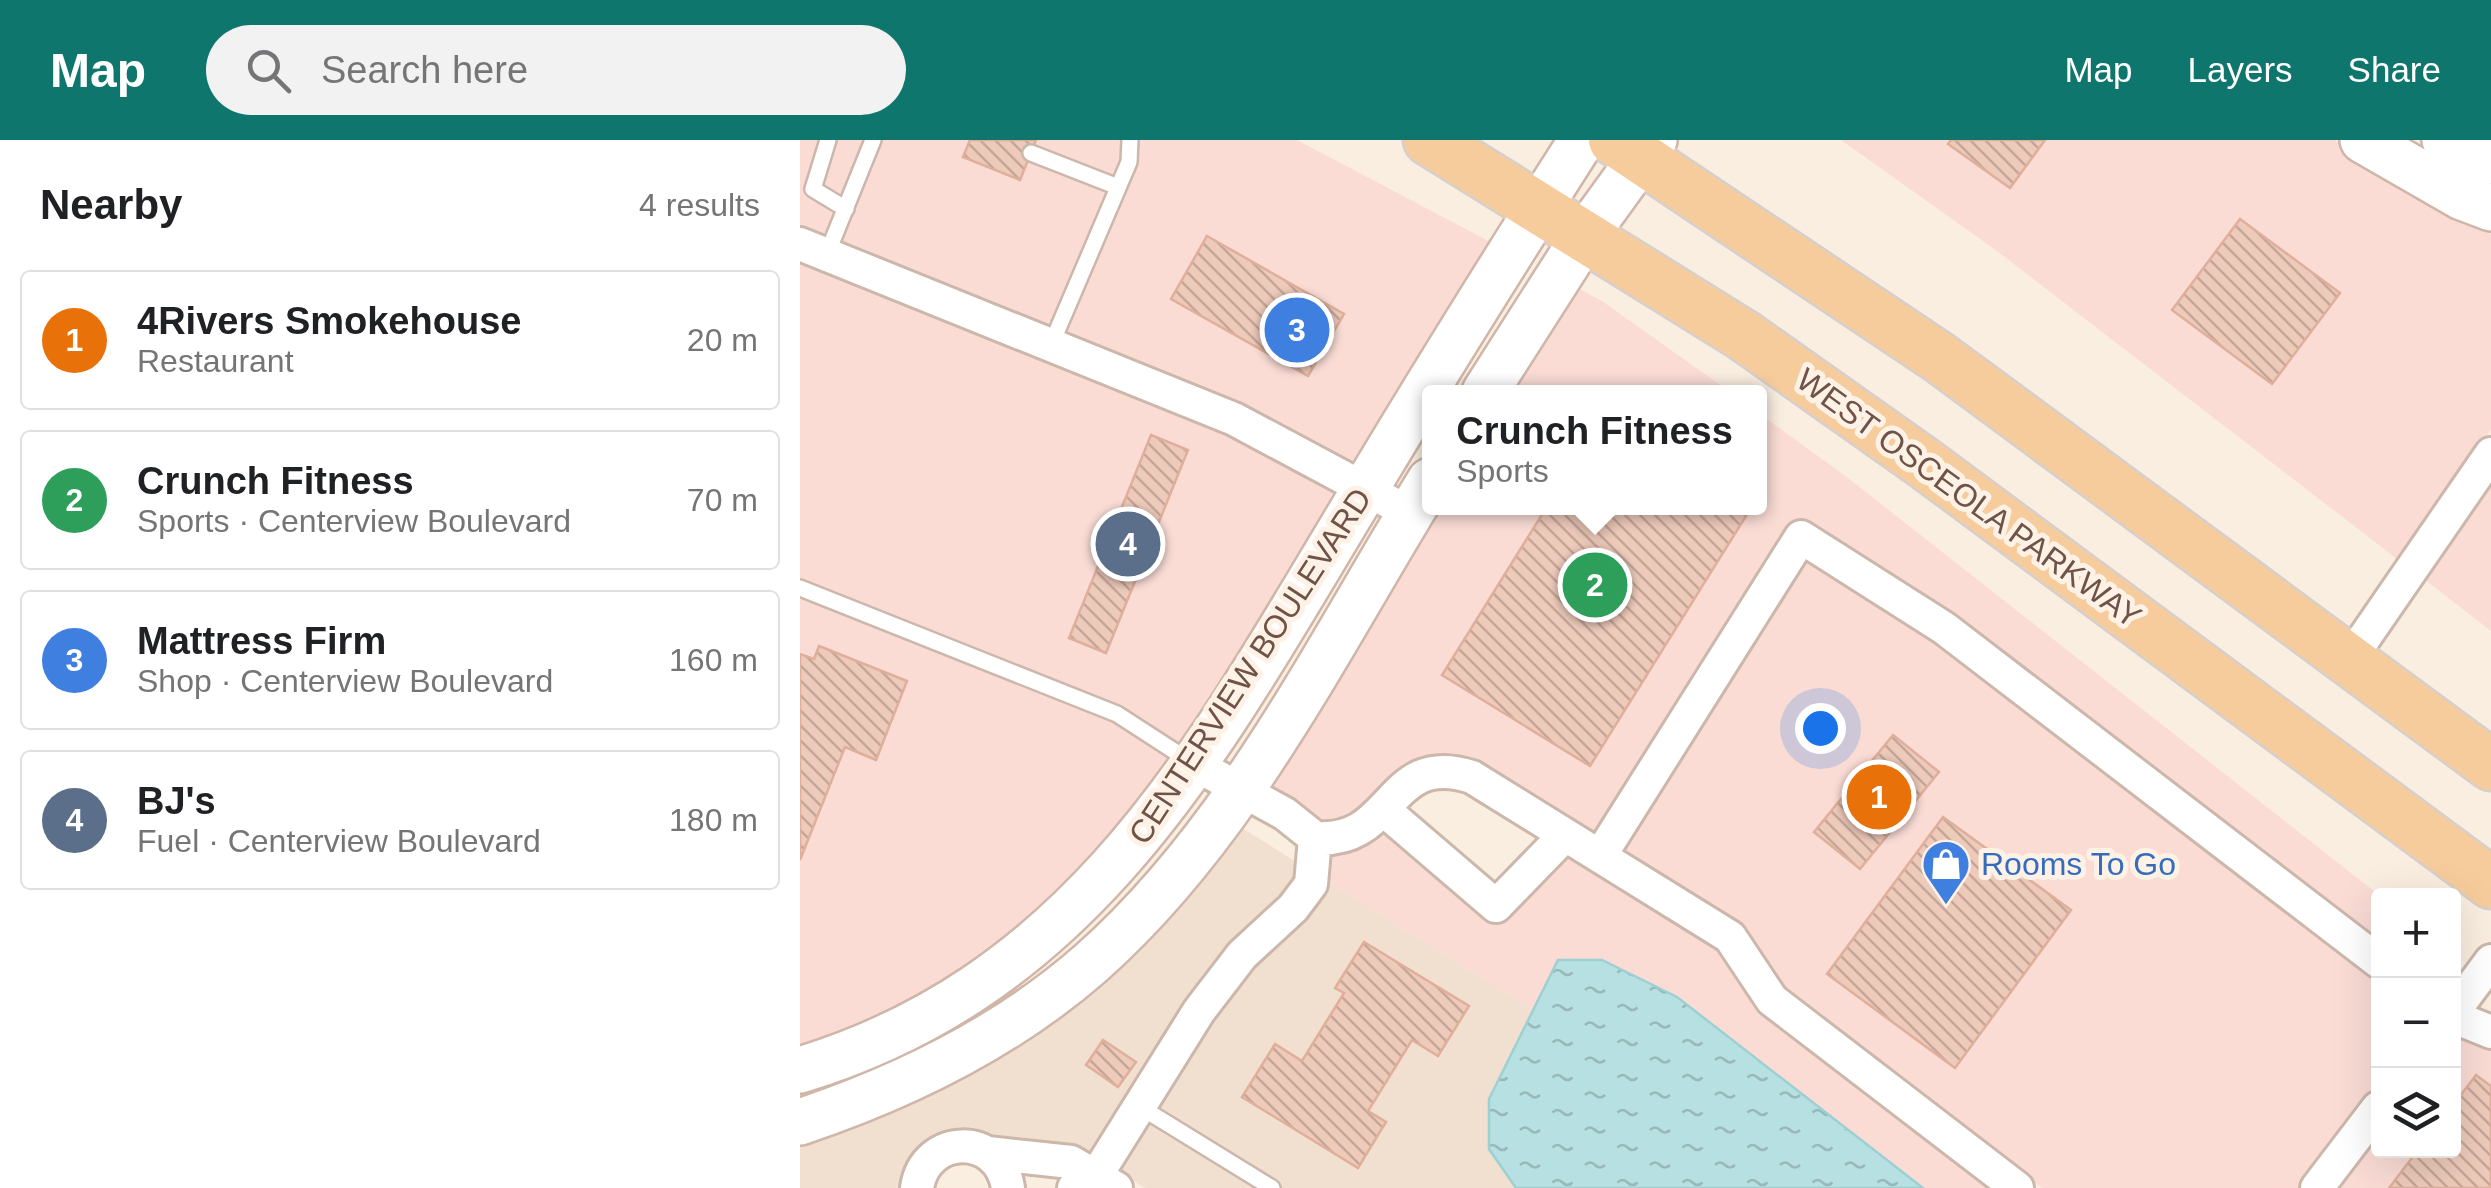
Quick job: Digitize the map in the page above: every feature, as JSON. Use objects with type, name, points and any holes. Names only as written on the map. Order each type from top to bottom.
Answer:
[{"type":"main road","name":"WEST OSCEOLA PARKWAY","points":[[1430,140],[1743,335],[1924,463],[2491,883]]},
{"type":"main road","points":[[1636,146],[1940,358],[2491,766]]},
{"type":"street","name":"CENTERVIEW BOULEVARD","points":[[1429,385],[1582,140]]},
{"type":"street","points":[[2363,140],[2462,197],[2491,208]]},
{"type":"street","points":[[2445,140],[2491,162]]},
{"type":"street","points":[[1489,385],[1586,234],[1636,146]]},
{"type":"street","points":[[813,249],[1234,419],[1365,489],[1420,497]]},
{"type":"street","name":"CENTERVIEW BOULEVARD","points":[[800,1070],[888,1036],[993,974],[1076,908],[1114,870],[1194,764],[1422,397]]},
{"type":"street","points":[[2349,660],[2491,454]]},
{"type":"street","name":"CENTERVIEW BOULEVARD","points":[[800,1122],[912,1079],[1020,1016],[1089,964],[1136,919],[1240,791],[1420,497]]},
{"type":"street","points":[[1600,856],[1800,536],[1944,628],[2371,956]]},
{"type":"street","points":[[1194,764],[1285,814],[1315,838],[1338,840],[1384,810],[1411,780],[1430,770],[1450,770],[1472,777],[1730,938],[1772,1000],[2017,1188]]},
{"type":"street","points":[[1384,810],[1496,906],[1565,835]]},
{"type":"street","points":[[916,1184],[935,1154],[948,1147],[975,1146],[988,1152],[1071,1162],[1096,1184],[1200,1011],[1242,954],[1294,908],[1311,884],[1315,838]]},
{"type":"street","points":[[2461,1004],[2491,962]]},
{"type":"street","points":[[993,974],[1020,1016]]},
{"type":"street","points":[[2461,1017],[2491,1032]]},
{"type":"street","points":[[2317,1188],[2371,1117]]},
{"type":"street","points":[[988,1152],[999,1163],[1008,1188]]},
{"type":"lane","points":[[828,140],[813,189],[846,208]]},
{"type":"lane","points":[[813,249],[846,208],[874,140]]},
{"type":"lane","points":[[1052,345],[1129,162],[1130,140]]},
{"type":"lane","points":[[1031,153],[1118,188]]},
{"type":"lane","points":[[800,588],[1118,714],[1194,764]]},
{"type":"lane","points":[[1142,1108],[1272,1188]]},
{"type":"shaded area","points":[[800,140],[1297,140],[1498,246],[1360,469],[1238,404],[800,227]]},
{"type":"shaded area","points":[[1841,140],[2334,140],[2491,225],[2491,429],[2401,562],[1997,251]]},
{"type":"shaded area","points":[[800,260],[1228,434],[1344,496],[1182,755],[1024,933],[883,1022],[800,1054]]},
{"type":"shaded area","points":[[1570,284],[1602,301],[1720,385],[1506,385]]},
{"type":"shaded area","points":[[1767,419],[1848,478],[2371,889],[2371,937],[1807,523],[1596,836],[1567,813],[1563,816],[1479,763],[1450,754],[1424,756],[1405,766],[1375,798],[1336,824],[1319,822],[1262,785],[1427,515],[1767,515]]},
{"type":"shaded area","points":[[2491,480],[2491,631],[2424,579]]},
{"type":"shaded area","points":[[1805,557],[1937,642],[2371,975],[2371,1093],[2299,1188],[2042,1188],[1781,989],[1620,851]]},
{"type":"shaded area","points":[[1234,823],[1301,865],[1298,877],[1093,1155],[1074,1147],[963,1129],[929,1139],[916,1152],[897,1188],[800,1188],[800,1138],[917,1094]]},
{"type":"shaded area","points":[[1384,829],[1487,918],[1567,854],[1720,950],[1992,1188],[1923,1188],[1677,997],[1602,960],[1558,961],[1533,1010],[1326,881],[1329,855],[1361,847]]},
{"type":"shaded area","points":[[1326,881],[1533,1010],[1489,1099],[1489,1148],[1516,1188],[1145,1188],[1117,1171],[1211,1021],[1251,966]]},
{"type":"shaded area","points":[[2461,1037],[2491,1048],[2491,1188],[2335,1188],[2371,1141],[2371,1158],[2461,1158]]},
{"type":"water","points":[[1558,960],[1602,960],[1677,997],[1923,1188],[1516,1188],[1489,1149],[1489,1099]]},
{"type":"building","points":[[970,140],[1036,140],[1020,180],[963,157]]},
{"type":"building","points":[[1951,140],[2045,140],[2010,188],[1948,144]]},
{"type":"building","points":[[2240,219],[2340,293],[2272,384],[2172,310]]},
{"type":"building","points":[[1207,236],[1344,314],[1308,376],[1171,299]]},
{"type":"building","points":[[1151,435],[1188,450],[1106,653],[1069,638]]},
{"type":"building","points":[[1542,515],[1747,515],[1590,766],[1442,675]]},
{"type":"building","points":[[819,646],[907,681],[876,760],[845,747],[800,860],[800,654],[814,659]]},
{"type":"building","points":[[1893,735],[1939,772],[1860,869],[1814,832]]},
{"type":"building","points":[[1943,817],[2071,910],[1955,1068],[1827,974]]},
{"type":"building","points":[[1364,942],[1469,1006],[1438,1056],[1412,1040],[1368,1111],[1386,1122],[1358,1168],[1242,1097],[1275,1044],[1302,1061],[1344,993],[1335,988]]},
{"type":"building","points":[[1103,1040],[1136,1062],[1118,1087],[1086,1065]]},
{"type":"building","points":[[2476,1075],[2491,1086],[2491,1188],[2389,1188],[2412,1158],[2461,1158],[2461,1095]]},
{"type":"place","name":"Mattress Firm","points":[[1297,330]]},
{"type":"place","name":"BJ's","points":[[1128,544]]},
{"type":"place","name":"Crunch Fitness","points":[[1595,585]]},
{"type":"place","name":"4Rivers Smokehouse","points":[[1879,797]]},
{"type":"place","name":"Rooms To Go","points":[[1946,906]]}]
